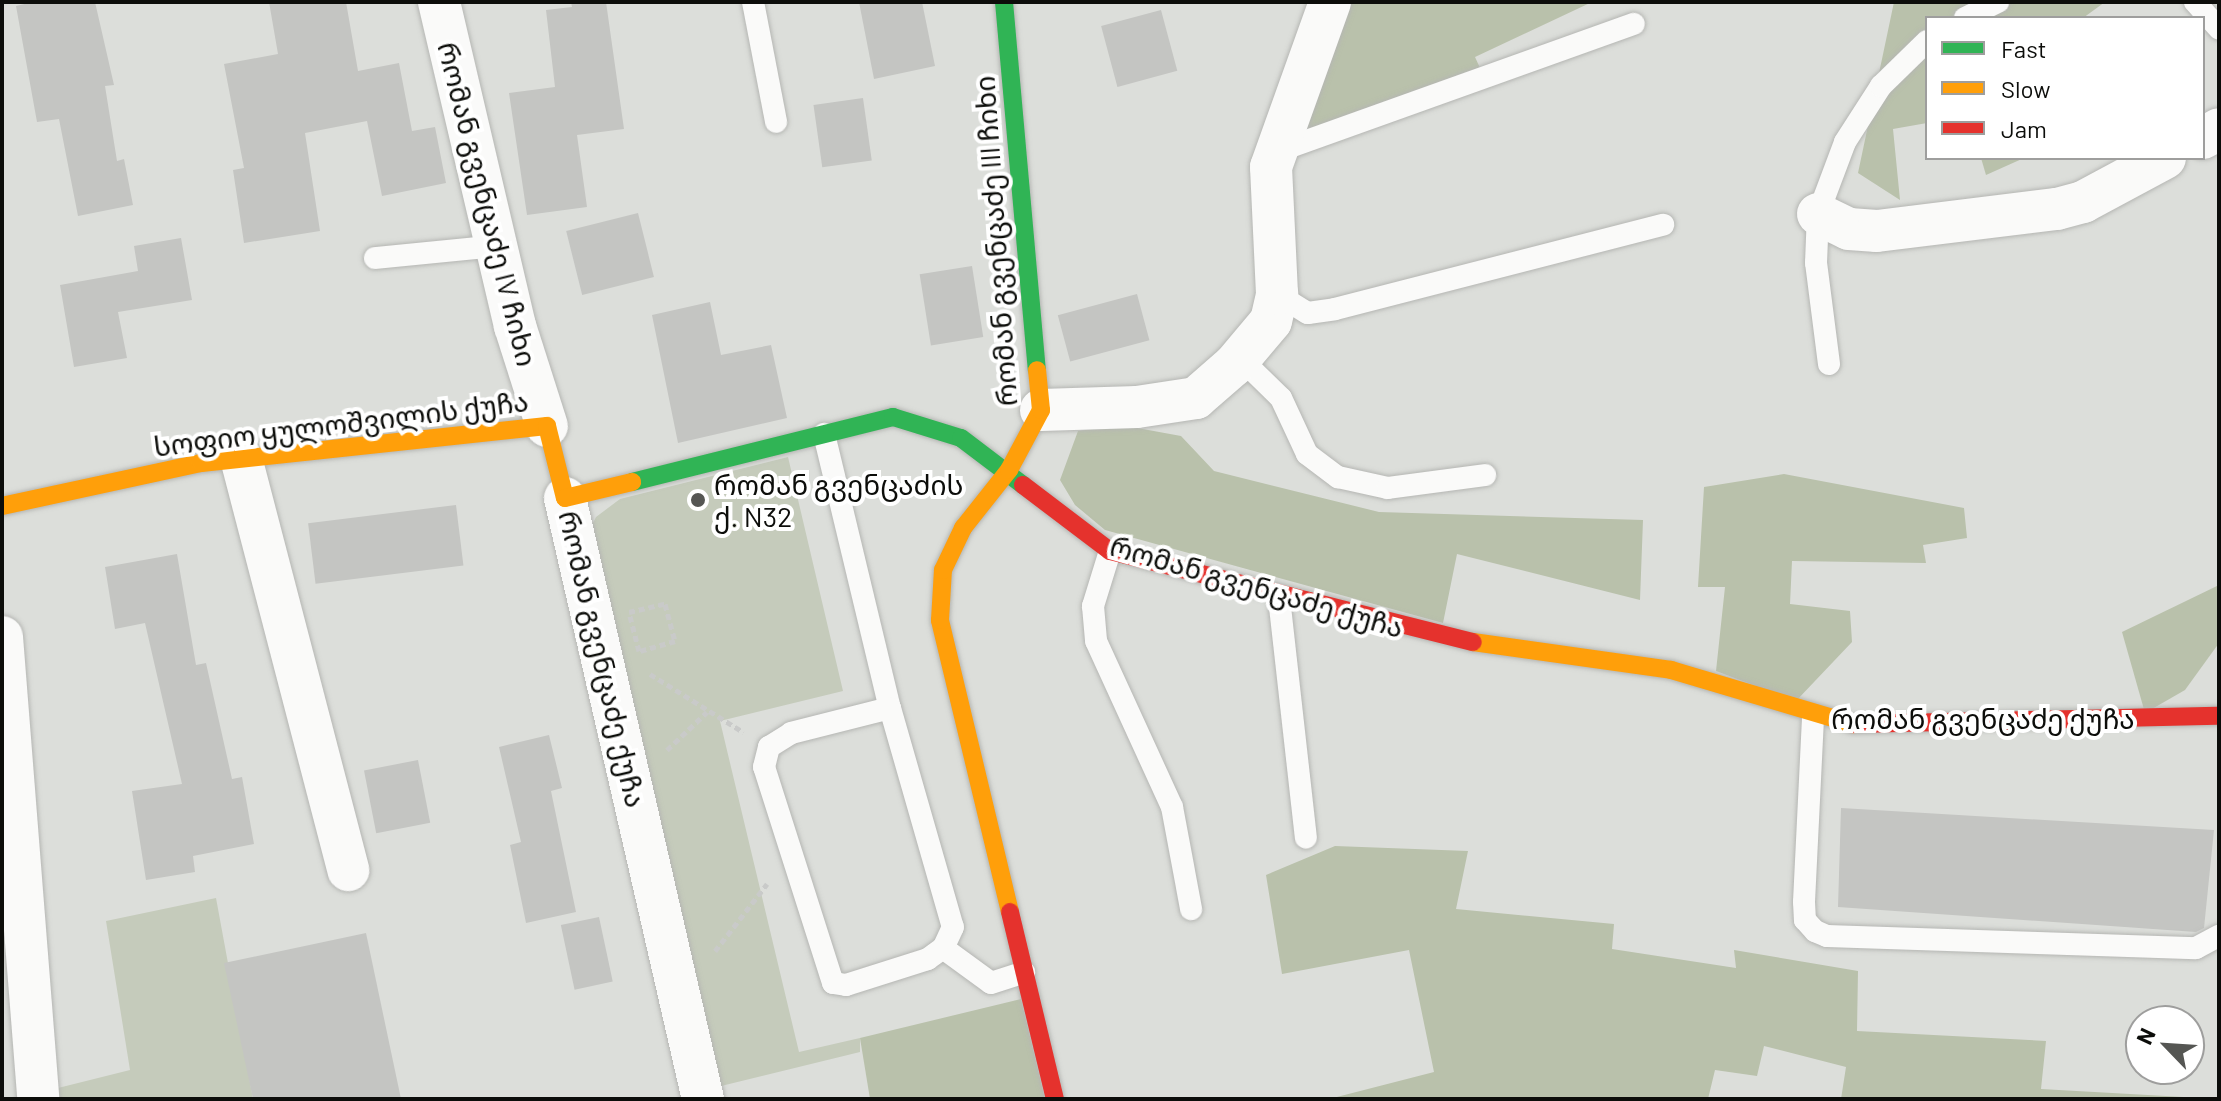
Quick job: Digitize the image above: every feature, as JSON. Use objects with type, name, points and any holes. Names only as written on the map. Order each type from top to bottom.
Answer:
[{"type":"street","name":"რომან გვენცაძე IV ჩიხი","points":[[439,2],[515,326],[547,426],[565,498]]},
{"type":"street","name":"რომან გვენცაძე III ჩიხი","points":[[1004,2],[1041,410],[1009,470],[963,528],[943,570],[940,620],[1055,1099]]},
{"type":"street","points":[[1041,410],[1137,407],[1196,398],[1240,358],[1271,321],[1277,294],[1271,167],[1330,2]]},
{"type":"street","points":[[1818,214],[1849,229],[1877,231],[2057,209],[2083,202],[2161,160]]},
{"type":"street","name":"რომან გვენცაძე ქუჩა","points":[[703,1099],[565,498],[893,417],[961,438],[1009,470],[1110,551],[1279,598],[1451,639],[1671,670],[1813,718],[1841,724],[2219,716]]},
{"type":"street","name":"სოფიო ყულოშვილის ქუჩა","points":[[2,506],[241,458],[547,426]]},
{"type":"street","points":[[241,458],[348,870]]},
{"type":"street","points":[[2,637],[11,925],[38,1099]]},
{"type":"lane","points":[[753,2],[776,122]]},
{"type":"lane","points":[[1969,16],[1998,2]]},
{"type":"lane","points":[[2195,2],[2219,29]]},
{"type":"lane","points":[[1276,152],[1634,24]]},
{"type":"lane","points":[[1829,364],[1816,263],[1818,214],[1845,142],[1881,86],[1925,43]]},
{"type":"lane","points":[[1277,294],[1308,313],[1335,309],[1663,225]]},
{"type":"lane","points":[[375,258],[497,246]]},
{"type":"lane","points":[[1240,358],[1281,398],[1307,454],[1338,477],[1388,488],[1485,475]]},
{"type":"lane","points":[[824,434],[890,708],[953,927],[943,948],[928,959],[846,985],[833,983],[764,767],[769,747],[791,733],[890,708]]},
{"type":"lane","points":[[1110,551],[1093,606],[1096,641],[1172,807],[1191,909]]},
{"type":"lane","points":[[1279,598],[1306,837]]},
{"type":"lane","points":[[1813,718],[1804,902],[1805,920],[1815,931],[1827,936],[2196,948],[2219,936]]},
{"type":"lane","points":[[943,948],[991,983],[1024,972]]},
{"type":"path","points":[[665,604],[675,641],[639,651],[629,612],[665,604]]},
{"type":"path","points":[[599,640],[769,747]]},
{"type":"path","points":[[681,1003],[759,888],[796,869]]},
{"type":"green space","points":[[1338,2],[1592,2],[1475,57],[1481,70],[1290,140]]},
{"type":"green space","points":[[1894,2],[2105,2],[2086,16],[1925,16],[1925,123],[1893,129],[1900,200],[1858,173]]},
{"type":"green space","points":[[1982,160],[2020,160],[1986,175]]},
{"type":"green space","points":[[1121,425],[1181,436],[1214,471],[1379,512],[1643,520],[1640,600],[1457,554],[1443,623],[1105,530],[1075,505],[1060,480],[1078,431]]},
{"type":"green space","points":[[788,457],[843,691],[720,721],[799,1052],[860,1038],[860,1052],[717,1087],[589,531],[596,517],[620,499]]},
{"type":"green space","points":[[1784,474],[1964,508],[1967,538],[1923,545],[1926,563],[1792,561],[1790,604],[1850,611],[1852,642],[1796,701],[1716,671],[1725,587],[1698,587],[1704,487]]},
{"type":"green space","points":[[2219,585],[2219,643],[2185,690],[2145,713],[2122,632]]},
{"type":"green space","points":[[1335,846],[1468,851],[1456,909],[1614,924],[1612,949],[1736,968],[1734,950],[1858,971],[1857,1031],[2046,1041],[2041,1089],[2219,1099],[1841,1099],[1846,1067],[1764,1046],[1757,1076],[1715,1070],[1708,1099],[1329,1099],[1434,1072],[1409,950],[1282,974],[1266,875]]},
{"type":"green space","points":[[216,898],[253,1099],[55,1099],[54,1089],[130,1070],[106,921]]},
{"type":"green space","points":[[1021,999],[1045,1099],[870,1099],[860,1038]]},
{"type":"building","points":[[33,2],[95,2],[114,85],[105,86],[117,161],[124,159],[133,205],[78,216],[59,119],[37,122],[16,6]]},
{"type":"building","points":[[269,2],[346,2],[358,71],[399,63],[412,131],[435,127],[446,183],[382,196],[367,121],[305,133],[320,231],[244,243],[233,170],[244,168],[224,64],[278,54]]},
{"type":"building","points":[[571,2],[606,2],[624,129],[577,135],[587,207],[527,215],[509,93],[555,87],[546,10],[572,7]]},
{"type":"building","points":[[859,2],[922,2],[935,66],[874,79]]},
{"type":"building","points":[[1161,10],[1177,71],[1117,87],[1101,26]]},
{"type":"building","points":[[863,98],[872,160],[822,167],[813,105]]},
{"type":"building","points":[[638,213],[654,277],[582,295],[566,231]]},
{"type":"building","points":[[181,238],[192,300],[118,312],[127,358],[74,367],[60,285],[138,271],[134,246]]},
{"type":"building","points":[[972,266],[983,337],[931,345],[920,274]]},
{"type":"building","points":[[1137,294],[1149,340],[1070,362],[1058,315]]},
{"type":"building","points":[[710,302],[721,355],[771,345],[787,418],[678,443],[652,315]]},
{"type":"building","points":[[456,505],[463,566],[316,584],[308,523]]},
{"type":"building","points":[[177,554],[196,665],[206,663],[232,779],[242,777],[254,844],[193,856],[195,872],[146,880],[132,791],[182,784],[145,623],[115,629],[105,567]]},
{"type":"building","points":[[549,735],[562,788],[551,791],[576,912],[526,923],[510,845],[521,842],[499,747]]},
{"type":"building","points":[[418,760],[430,823],[376,833],[364,770]]},
{"type":"building","points":[[1841,808],[2214,830],[2204,928],[2196,932],[1838,907]]},
{"type":"building","points":[[599,917],[613,982],[575,990],[561,925]]},
{"type":"building","points":[[366,933],[401,1099],[253,1099],[224,963]]},
{"type":"traffic: fast","points":[[1004,2],[1037,370]]},
{"type":"traffic: fast","points":[[632,482],[893,417],[961,438],[1023,485]]},
{"type":"traffic: slow","points":[[1010,912],[940,620],[943,570],[963,528],[1009,470],[1041,410],[1037,370]]},
{"type":"traffic: slow","points":[[2,506],[201,463],[547,426],[565,498],[632,482]]},
{"type":"traffic: slow","points":[[1473,642],[1671,670],[1853,724]]},
{"type":"traffic: jam","points":[[1023,485],[1110,551],[1473,642]]},
{"type":"traffic: jam","points":[[1853,724],[2219,716]]},
{"type":"traffic: jam","points":[[1010,912],[1055,1099]]},
{"type":"place","name":"რომან გვენცაძის ქ. N32","points":[[698,500]]}]
